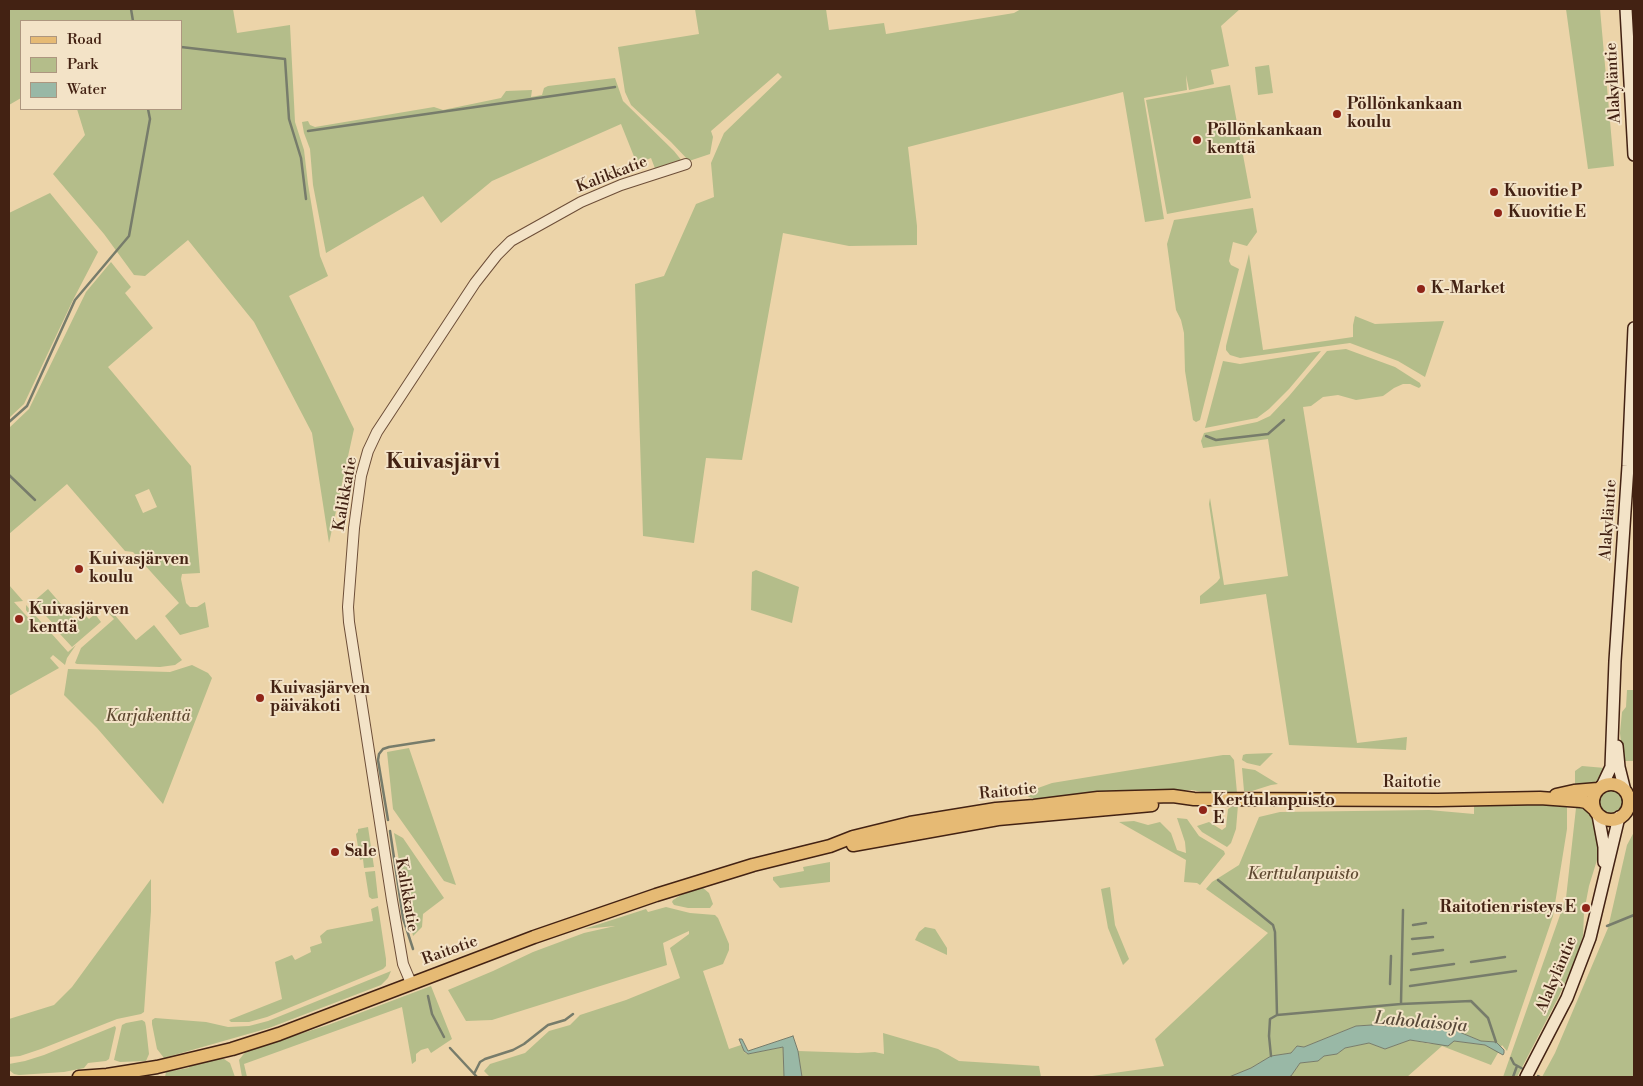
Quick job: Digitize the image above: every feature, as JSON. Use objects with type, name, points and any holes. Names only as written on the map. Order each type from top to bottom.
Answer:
[{"type":"main road","name":"Alakyläntie","points":[[1626,9],[1634,155]]},
{"type":"main road","name":"Alakyläntie","points":[[1600,787],[1611,767],[1634,328]]},
{"type":"main road","name":"Alakyläntie","points":[[1613,714],[1619,767],[1629,796]]},
{"type":"main road","points":[[1615,784],[1621,787],[1629,796],[1626,814],[1608,819],[1597,812],[1593,799],[1600,787],[1615,784]]},
{"type":"main road","name":"Raitotie","points":[[1540,798],[1600,787]]},
{"type":"main road","name":"Raitotie","points":[[79,1077],[107,1075],[157,1067],[232,1049],[279,1034],[534,937],[656,895],[754,865],[830,846],[855,845],[998,819],[1172,803],[1194,798],[1438,800],[1540,798],[1586,802],[1597,812]]},
{"type":"main road","name":"Alakyläntie","points":[[1597,812],[1604,847],[1604,881]]},
{"type":"main road","name":"Alakyläntie","points":[[1526,1077],[1560,1014],[1576,975],[1592,930],[1615,830],[1626,814]]},
{"type":"street","name":"Kalikkatie","points":[[411,983],[403,964],[392,900],[349,622],[348,607],[354,528],[361,476],[368,451],[377,432],[475,283],[497,254],[511,241],[560,213],[597,195],[621,185],[686,164]]},
{"type":"green space","points":[[9,9],[233,9],[237,33],[290,25],[295,122],[304,150],[320,256],[328,276],[289,296],[354,429],[329,543],[312,433],[254,322],[188,240],[145,276],[134,275],[104,234],[53,174],[85,135],[77,110],[182,110],[182,20],[20,20],[20,99],[9,105]]},
{"type":"green space","points":[[695,9],[826,9],[829,30],[884,23],[886,34],[1014,13],[1021,9],[1240,9],[1221,26],[1229,66],[1211,70],[1214,84],[1189,90],[1186,75],[1187,90],[1144,98],[1164,219],[1145,222],[1123,92],[908,147],[917,226],[917,245],[849,246],[783,233],[742,460],[706,458],[694,543],[643,536],[635,284],[664,276],[696,204],[714,197],[711,163],[724,133],[782,77],[778,73],[711,131],[713,137],[710,154],[689,161],[631,105],[625,92],[618,47],[699,34]]},
{"type":"green space","points":[[1566,9],[1600,9],[1614,166],[1588,169]]},
{"type":"green space","points":[[1269,65],[1273,93],[1258,95],[1255,67]]},
{"type":"green space","points":[[615,78],[623,101],[682,161],[656,171],[651,158],[637,164],[621,124],[492,181],[441,223],[423,196],[326,253],[313,185],[310,149],[302,122],[308,121],[310,125],[315,127],[434,107],[443,110],[501,98],[506,91],[532,90],[531,97],[542,95],[544,88],[548,86]]},
{"type":"green space","name":"Pöllönkankaan kenttä","points":[[1230,85],[1251,198],[1167,214],[1146,100]]},
{"type":"green space","points":[[50,193],[98,252],[24,404],[9,418],[9,213]]},
{"type":"green space","points":[[1253,208],[1257,232],[1247,246],[1233,242],[1229,261],[1231,265],[1239,269],[1200,420],[1196,422],[1193,420],[1185,371],[1184,333],[1176,310],[1167,244],[1174,220]]},
{"type":"green space","points":[[1249,254],[1263,350],[1353,337],[1355,316],[1375,324],[1444,321],[1425,377],[1398,361],[1350,343],[1240,358],[1230,355],[1226,350],[1226,346]]},
{"type":"green space","points":[[111,262],[131,287],[125,293],[153,328],[108,367],[191,466],[200,573],[182,574],[181,579],[186,603],[190,607],[197,607],[205,602],[209,627],[180,635],[165,616],[179,603],[133,552],[125,551],[67,484],[9,534],[9,428],[29,409],[86,292]],"holes":[[[149,489],[157,507],[143,513],[135,495]]]},
{"type":"green space","points":[[1346,349],[1395,367],[1420,383],[1421,386],[1419,388],[1410,384],[1403,384],[1383,396],[1356,400],[1338,395],[1323,397],[1311,406],[1303,407],[1357,743],[1407,737],[1406,750],[1289,745],[1266,594],[1200,604],[1200,596],[1220,578],[1209,504],[1210,498],[1224,585],[1288,576],[1268,439],[1203,448],[1201,441],[1204,433],[1257,422],[1270,416],[1327,351]]},
{"type":"green space","points":[[1321,351],[1289,389],[1257,418],[1205,428],[1223,361],[1240,364]]},
{"type":"green space","points":[[756,570],[799,587],[792,623],[751,610],[752,572]]},
{"type":"green space","points":[[9,585],[23,601],[14,602],[41,632],[26,610],[26,605],[68,652],[76,645],[67,658],[65,665],[53,655],[50,658],[59,668],[9,696]]},
{"type":"green space","points":[[48,589],[73,618],[60,631],[33,602]]},
{"type":"green space","points":[[108,607],[136,640],[154,625],[182,660],[175,665],[160,667],[75,663],[81,648],[114,619],[105,609]]},
{"type":"green space","points":[[83,613],[89,619],[95,614],[101,622],[72,647],[60,634]]},
{"type":"green space","name":"Karjakenttä","points":[[192,665],[208,673],[212,678],[163,804],[97,728],[64,695],[68,669],[170,672]]},
{"type":"green space","points":[[1627,690],[1634,690],[1634,761],[1623,761],[1620,733],[1622,712],[1626,707]]},
{"type":"green space","points":[[409,748],[456,885],[444,881],[393,809],[387,752]]},
{"type":"green space","points":[[1273,753],[1260,766],[1242,760],[1243,755],[1246,754]]},
{"type":"green space","points":[[1230,755],[1234,760],[1237,793],[1192,790],[1131,792],[1039,800],[1029,797],[1024,793],[1052,783]]},
{"type":"green space","points":[[1582,766],[1605,768],[1601,778],[1593,783],[1575,786],[1575,771]]},
{"type":"green space","points":[[1242,768],[1255,770],[1278,784],[1252,791],[1244,791]]},
{"type":"green space","points":[[1611,789],[1620,792],[1623,801],[1620,810],[1611,813],[1602,810],[1599,801],[1602,792]]},
{"type":"green space","points":[[1236,804],[1238,805],[1236,829],[1231,843],[1227,847],[1202,832],[1197,826],[1209,822],[1222,830],[1226,827],[1228,809]]},
{"type":"green space","name":"Kerttulanpuisto","points":[[1474,805],[1567,805],[1567,829],[1553,916],[1507,1051],[1496,1042],[1481,1041],[1452,1029],[1372,1025],[1356,1026],[1304,1047],[1297,1046],[1291,1053],[1271,1056],[1251,1068],[1229,1077],[1085,1077],[1164,1066],[1155,1039],[1268,933],[1206,889],[1212,882],[1239,865],[1259,817],[1280,812],[1429,810],[1474,814]]},
{"type":"green space","points":[[1576,808],[1583,808],[1591,816],[1598,829],[1597,860],[1584,912],[1583,936],[1573,966],[1517,1077],[1503,1077],[1566,898]]},
{"type":"green space","points":[[1177,818],[1187,819],[1199,836],[1224,851],[1225,854],[1200,885],[1184,882],[1186,860],[1119,822],[1134,821],[1148,825],[1160,822],[1171,833],[1177,850],[1186,853],[1185,842]]},
{"type":"green space","points":[[368,827],[374,867],[364,868],[363,859],[360,860],[356,834],[358,829]]},
{"type":"green space","points":[[1634,832],[1634,1077],[1542,1077],[1555,1053],[1608,928],[1627,845]]},
{"type":"green space","points":[[394,833],[403,838],[444,898],[423,914],[422,927],[413,936]]},
{"type":"green space","points":[[830,862],[830,882],[780,888],[773,880],[773,877],[804,871],[803,867]]},
{"type":"green space","points":[[375,871],[378,898],[372,899],[369,897],[365,872]]},
{"type":"green space","points":[[151,879],[151,911],[144,1012],[117,1019],[20,1056],[9,1057],[9,1019],[54,1005],[72,987]]},
{"type":"green space","points":[[702,887],[709,893],[713,904],[710,908],[688,908],[674,905],[672,902],[681,895]]},
{"type":"green space","points":[[1110,887],[1115,925],[1129,959],[1123,965],[1108,928],[1101,889]]},
{"type":"green space","points":[[378,906],[386,959],[386,966],[383,969],[267,1017],[249,1022],[231,1022],[229,1020],[282,999],[275,962],[292,955],[295,960],[311,952],[310,947],[322,943],[320,936],[327,930],[373,921],[371,909]]},
{"type":"green space","points":[[666,907],[690,913],[715,915],[718,918],[729,944],[729,950],[723,964],[703,971],[729,1049],[741,1045],[745,1053],[748,1054],[783,1047],[784,1077],[490,1077],[484,1071],[490,1064],[525,1053],[549,1031],[570,1025],[580,1015],[626,1000],[680,978],[670,948],[689,934],[689,931],[663,943],[667,965],[492,1020],[466,1021],[448,990],[533,952],[584,933],[615,926],[584,929],[646,909],[648,912]]},
{"type":"green space","points":[[925,927],[935,929],[947,948],[947,955],[915,940],[919,932]]},
{"type":"green space","points":[[391,971],[388,978],[381,985],[269,1028],[164,1058],[157,1049],[152,1024],[152,1020],[155,1018],[206,1022],[228,1027],[249,1026],[268,1021]]},
{"type":"green space","points":[[431,986],[452,1039],[431,1053],[428,1048],[421,1050],[416,1054],[416,1061],[412,1064],[402,1007],[244,1064],[247,1077],[242,1077],[239,1060],[246,1051],[328,1025]]},
{"type":"green space","points":[[142,1020],[145,1022],[149,1054],[146,1061],[120,1062],[114,1060],[122,1025]]},
{"type":"green space","points":[[115,1026],[109,1059],[106,1061],[88,1063],[84,1068],[64,1072],[19,1075],[9,1070],[9,1064],[44,1055]]},
{"type":"green space","points":[[883,1033],[938,1049],[959,1061],[1039,1066],[1041,1077],[802,1077],[798,1051],[875,1052],[884,1054]]},
{"type":"green space","points":[[1410,1040],[1431,1044],[1454,1041],[1485,1045],[1499,1051],[1491,1065],[1442,1046],[1407,1077],[1288,1077],[1291,1076],[1300,1063],[1318,1061],[1324,1056],[1337,1054],[1345,1048],[1369,1043],[1385,1049]]},
{"type":"green space","points":[[224,1059],[230,1063],[235,1077],[165,1077],[166,1072]]},
{"type":"water","points":[[1356,1026],[1452,1029],[1481,1041],[1496,1042],[1504,1050],[1504,1053],[1503,1055],[1485,1045],[1454,1041],[1448,1046],[1410,1040],[1385,1049],[1369,1043],[1345,1048],[1337,1054],[1324,1056],[1318,1061],[1300,1063],[1291,1076],[1288,1077],[1229,1077],[1251,1068],[1271,1056],[1291,1053],[1297,1046],[1304,1047]]},
{"type":"water","points":[[793,1036],[798,1051],[802,1077],[784,1077],[783,1047],[748,1054],[744,1051],[739,1039],[742,1039],[748,1051]]},
{"type":"waterway","points":[[131,9],[133,20]]},
{"type":"waterway","points":[[182,47],[285,59],[289,119],[301,158],[306,199]]},
{"type":"waterway","points":[[308,131],[615,87]]},
{"type":"waterway","points":[[9,422],[27,406],[75,300],[129,236],[150,119],[148,110]]},
{"type":"waterway","points":[[1206,436],[1216,440],[1268,434],[1284,420]]},
{"type":"waterway","points":[[9,475],[35,500]]},
{"type":"waterway","points":[[388,820],[378,760],[379,754],[383,749],[389,747],[434,740]]},
{"type":"waterway","points":[[390,831],[403,918],[413,949]]},
{"type":"waterway","points":[[1218,880],[1273,925],[1275,932],[1277,1015]]},
{"type":"waterway","name":"Laholaisoja","points":[[1401,1003],[1403,910]]},
{"type":"waterway","points":[[1607,926],[1634,915]]},
{"type":"waterway","points":[[1413,925],[1426,923]]},
{"type":"waterway","points":[[1412,939],[1433,937]]},
{"type":"waterway","points":[[1413,954],[1443,950]]},
{"type":"waterway","points":[[1390,984],[1391,956]]},
{"type":"waterway","points":[[1471,962],[1505,957]]},
{"type":"waterway","points":[[1411,970],[1454,964]]},
{"type":"waterway","points":[[1410,986],[1516,971]]},
{"type":"waterway","points":[[428,996],[432,1014],[444,1037]]},
{"type":"waterway","name":"Laholaisoja","points":[[1271,1056],[1270,1019],[1277,1015],[1401,1004],[1471,1001],[1488,1018],[1496,1042]]},
{"type":"waterway","points":[[474,1074],[480,1062],[513,1050],[524,1044],[548,1025],[565,1020],[573,1014]]},
{"type":"waterway","points":[[450,1048],[477,1077]]},
{"type":"waterway","points":[[1511,1058],[1514,1064],[1523,1069]]},
{"type":"waterway","points":[[1513,1077],[1517,1066]]},
{"type":"place","name":"Pöllönkankaan koulu","points":[[1337,114]]},
{"type":"place","name":"Pöllönkankaan kenttä","points":[[1197,140]]},
{"type":"place","name":"Kuovitie P","points":[[1494,192]]},
{"type":"place","name":"Kuovitie E","points":[[1498,213]]},
{"type":"place","name":"K-Market","points":[[1421,289]]},
{"type":"place","name":"Kuivasjärven koulu","points":[[79,569]]},
{"type":"place","name":"Kuivasjärven kenttä","points":[[19,619]]},
{"type":"place","name":"Kuivasjärven päiväkoti","points":[[260,698]]},
{"type":"place","name":"Kerttulanpuisto E","points":[[1203,810]]},
{"type":"place","name":"Sale","points":[[335,852]]},
{"type":"place","name":"Raitotien risteys E","points":[[1586,908]]},
{"type":"district","name":"Kuivasjärvi","points":[[443,463]]}]
